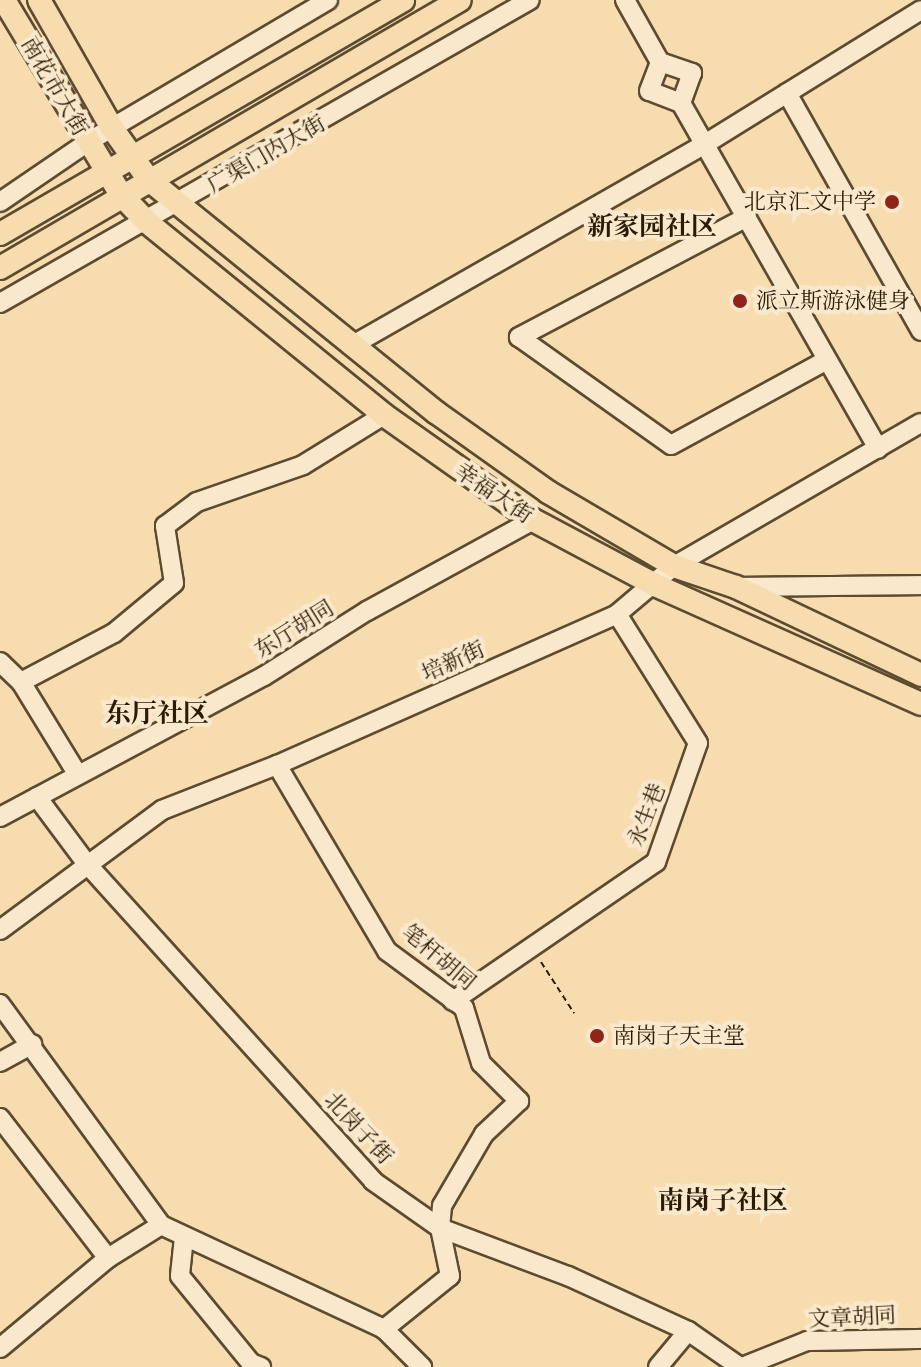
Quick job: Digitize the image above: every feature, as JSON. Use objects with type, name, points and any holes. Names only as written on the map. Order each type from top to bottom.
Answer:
[{"type":"main road","name":"南花市大街","points":[[4,0],[122,196]]},
{"type":"main road","name":"南花市大街","points":[[39,0],[112,128],[149,180]]},
{"type":"main road","points":[[0,234],[130,155],[403,0]]},
{"type":"main road","name":"广渠门内大街","points":[[0,268],[460,0]]},
{"type":"main road","name":"幸福大街","points":[[149,180],[351,346],[548,492],[674,566],[736,587],[921,675]]},
{"type":"main road","name":"幸福大街","points":[[122,196],[148,223],[384,415],[533,520],[655,585],[921,704]]},
{"type":"street","points":[[0,202],[88,142],[328,0]]},
{"type":"street","name":"广渠门内大街","points":[[0,303],[148,223],[530,0]]},
{"type":"street","points":[[625,0],[660,62],[692,73],[681,103]]},
{"type":"street","points":[[351,346],[705,144],[921,10]]},
{"type":"street","points":[[660,62],[649,91],[681,103],[825,361],[878,449]]},
{"type":"street","points":[[787,93],[921,331]]},
{"type":"street","points":[[747,217],[519,337],[671,445],[825,361]]},
{"type":"street","points":[[21,682],[114,633],[174,583],[165,526],[197,502],[303,465],[384,415]]},
{"type":"street","name":"培新街","points":[[0,930],[162,810],[277,765],[617,614],[674,566],[921,423]]},
{"type":"street","name":"东厅胡同","points":[[0,817],[264,676],[367,611],[533,520]]},
{"type":"street","points":[[736,587],[793,590],[921,585]]},
{"type":"street","name":"永生巷","points":[[453,1001],[656,862],[698,743],[617,614]]},
{"type":"street","points":[[0,662],[21,682],[78,775]]},
{"type":"street","name":"笔杆胡同","points":[[277,765],[387,951],[468,1013],[481,1063],[519,1101],[484,1134],[442,1206],[440,1228],[450,1276],[384,1329]]},
{"type":"street","name":"北岗子街","points":[[37,797],[87,864],[373,1181],[440,1228],[568,1276],[688,1331],[741,1367]]},
{"type":"street","points":[[0,1004],[161,1225],[384,1329],[422,1367]]},
{"type":"street","points":[[0,1062],[32,1044]]},
{"type":"street","points":[[0,1118],[108,1258]]},
{"type":"street","points":[[0,1348],[108,1258],[161,1225]]},
{"type":"street","points":[[184,1237],[180,1276],[251,1363],[261,1367]]},
{"type":"street","points":[[658,1367],[688,1331]]},
{"type":"street","name":"文章胡同","points":[[741,1367],[807,1341],[921,1339]]},
{"type":"path","points":[[531,947],[574,1013]]},
{"type":"place","name":"北京汇文中学","points":[[892,202]]},
{"type":"place","name":"派立斯游泳健身","points":[[740,301]]},
{"type":"place","name":"南岗子天主堂","points":[[597,1036]]},
{"type":"district","name":"新家园社区","points":[[652,227]]},
{"type":"district","name":"东厅社区","points":[[157,714]]},
{"type":"district","name":"南岗子社区","points":[[723,1201]]}]
